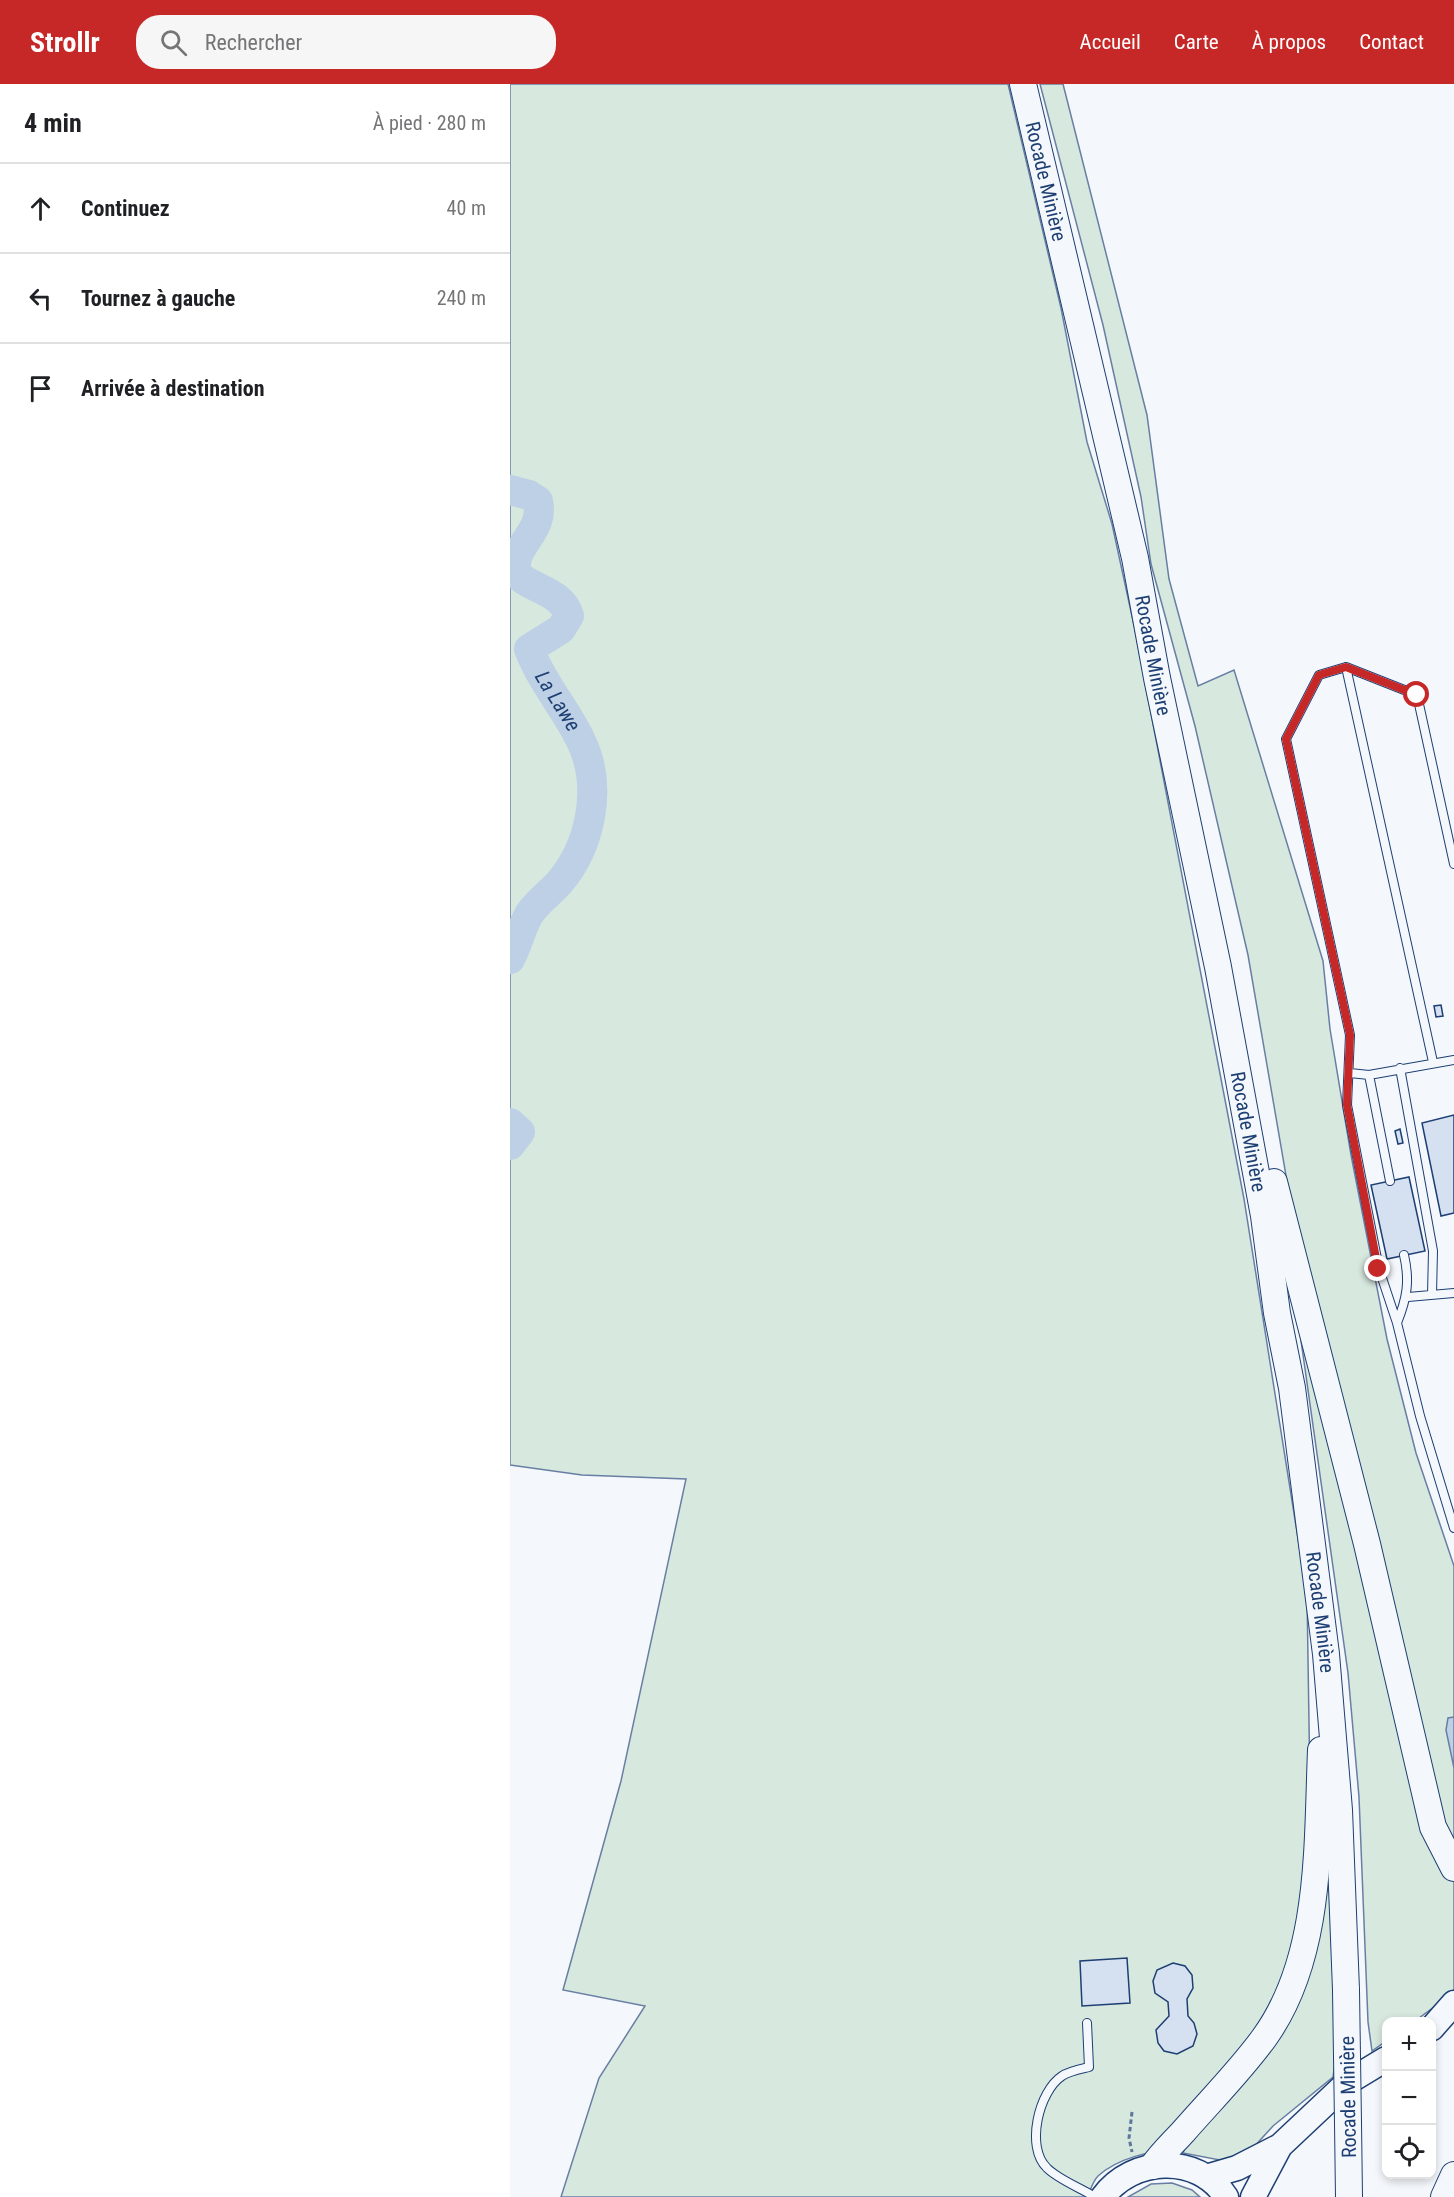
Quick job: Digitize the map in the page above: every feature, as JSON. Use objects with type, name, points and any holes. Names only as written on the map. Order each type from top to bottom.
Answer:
[{"type":"highway","name":"Rocade Minière","points":[[1023,84],[1135,558],[1157,678],[1218,967],[1264,1216],[1277,1313],[1292,1388],[1326,1654],[1338,1799],[1346,1990],[1349,2197]]},
{"type":"highway","points":[[1218,967],[1256,1100],[1283,1222],[1367,1544],[1433,1827],[1454,1868]]},
{"type":"highway","points":[[1143,2168],[1263,2039],[1284,2007],[1302,1961],[1313,1886],[1326,1654]]},
{"type":"highway","points":[[1444,2197],[1454,2175]]},
{"type":"main road","points":[[1436,2024],[1454,2003]]},
{"type":"main road","points":[[1436,2030],[1454,2029]]},
{"type":"main road","points":[[1206,2177],[1237,2169],[1280,2146],[1348,2082],[1382,2061]]},
{"type":"main road","points":[[1253,2197],[1280,2146]]},
{"type":"main road","points":[[1103,2197],[1118,2181],[1143,2168],[1180,2167],[1206,2177],[1226,2197]]},
{"type":"lane","points":[[1454,864],[1417,695],[1346,667],[1319,675],[1286,739],[1350,1035],[1347,1105],[1378,1269],[1397,1323],[1420,1416],[1454,1528]]},
{"type":"lane","points":[[1346,667],[1433,1062]]},
{"type":"lane","points":[[1350,1073],[1369,1075],[1454,1060]]},
{"type":"lane","points":[[1400,1068],[1433,1251],[1432,1295]]},
{"type":"lane","points":[[1369,1075],[1390,1181]]},
{"type":"lane","points":[[1397,1323],[1408,1297],[1408,1272],[1404,1255]]},
{"type":"lane","points":[[1408,1297],[1454,1293]]},
{"type":"lane","points":[[1087,2023],[1089,2067],[1062,2076],[1046,2097],[1034,2128],[1038,2154],[1047,2168],[1095,2197]]},
{"type":"path","points":[[1132,2112],[1129,2138],[1143,2168]]},
{"type":"shaded area","points":[[510,84],[1008,84],[1061,308],[1087,442],[1112,524],[1135,630],[1244,1199],[1307,1595],[1310,1786],[1330,1816],[1337,2049],[1333,2077],[1273,2126],[1251,2150],[1225,2161],[1183,2153],[1186,2146],[1140,2155],[1117,2163],[1098,2176],[1087,2197],[561,2197],[599,2078],[645,2006],[563,1990],[621,1781],[686,1479],[582,1475],[510,1465]]},
{"type":"shaded area","points":[[1040,84],[1063,84],[1147,415],[1169,579],[1198,686],[1234,670],[1323,961],[1330,1029],[1351,1155],[1387,1339],[1416,1453],[1454,1566],[1454,1992],[1420,2017],[1382,2017],[1382,2044],[1372,2051],[1368,2022],[1359,1797],[1348,1673],[1294,1291],[1288,1187],[1248,955],[1195,726],[1151,564],[1141,497],[1103,325]]},
{"type":"shaded area","points":[[1172,2183],[1192,2190],[1200,2197],[1128,2197],[1151,2184]]},
{"type":"water","points":[[1454,1717],[1454,1768],[1446,1730],[1448,1718]]},
{"type":"building","points":[[1441,1005],[1443,1016],[1436,1017],[1434,1006]]},
{"type":"building","points":[[1454,1115],[1454,1213],[1441,1216],[1422,1123]]},
{"type":"building","points":[[1400,1129],[1403,1143],[1398,1144],[1395,1131]]},
{"type":"building","points":[[1409,1177],[1425,1251],[1387,1259],[1371,1185]]},
{"type":"building","points":[[1127,1958],[1130,2003],[1082,2006],[1080,1961]]},
{"type":"building","points":[[1173,1963],[1185,1966],[1192,1975],[1193,1988],[1187,1999],[1188,2016],[1194,2023],[1197,2034],[1193,2046],[1177,2054],[1164,2051],[1158,2043],[1156,2030],[1169,2016],[1168,2002],[1155,1993],[1153,1981],[1157,1970]]},
{"type":"waterway","name":"La Lawe","points":[[510,490],[529,495],[538,501],[539,512],[537,521],[519,552],[516,569],[524,580],[558,599],[565,606],[569,616],[561,629],[529,649],[540,673],[581,741],[588,759],[592,796],[586,834],[579,852],[559,883],[530,913],[510,959]]},
{"type":"waterway","name":"La Lawe","points":[[510,1123],[520,1132],[510,1145]]},
{"type":"route","points":[[1378,1269],[1347,1105],[1350,1035],[1286,739],[1319,675],[1346,667],[1417,695]]}]
